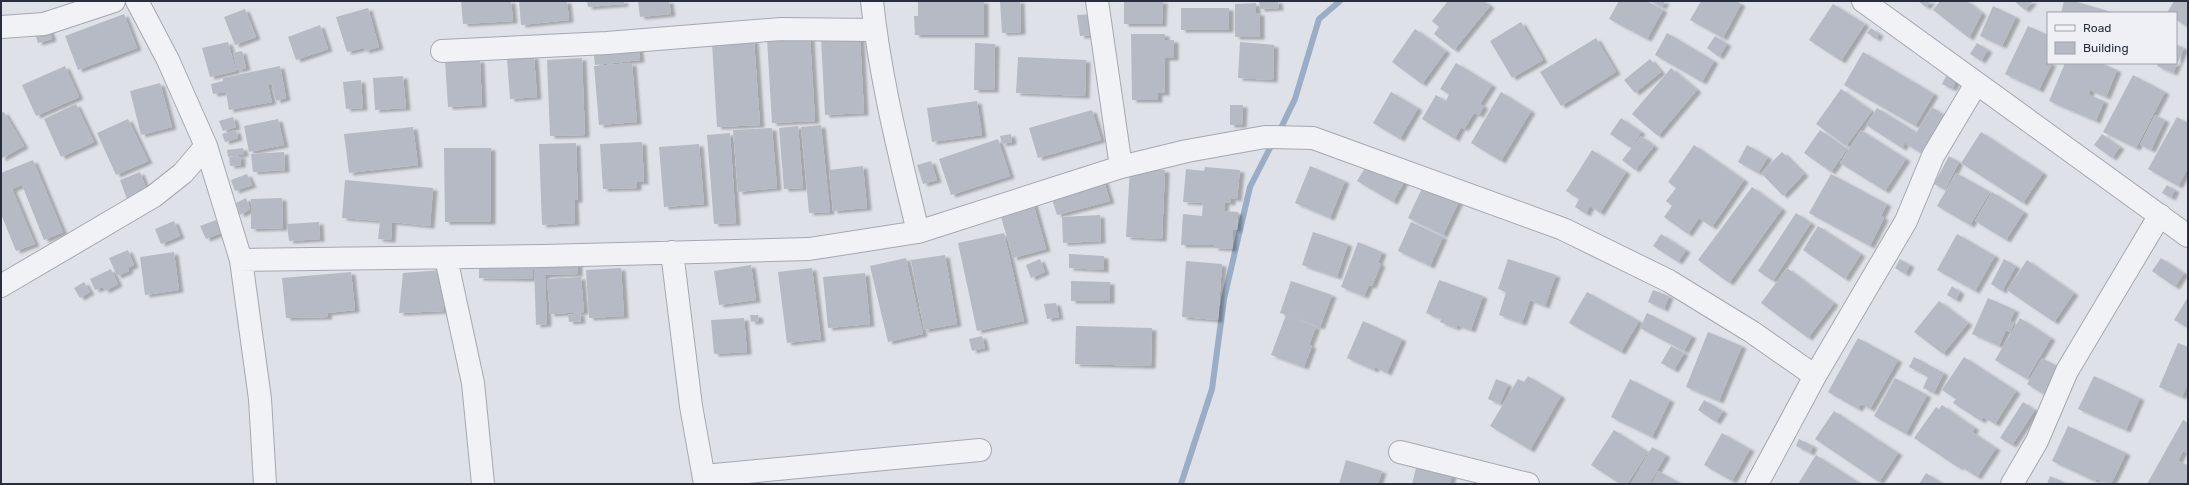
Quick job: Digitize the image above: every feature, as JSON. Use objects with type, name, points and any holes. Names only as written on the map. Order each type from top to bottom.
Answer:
[{"type":"street","points":[[1,26],[44,24],[114,1]]},
{"type":"street","points":[[137,1],[168,60],[206,146],[241,260],[260,399],[265,484]]},
{"type":"street","points":[[872,1],[875,30],[892,120],[918,232]]},
{"type":"street","points":[[1097,1],[1121,167]]},
{"type":"street","points":[[1863,1],[2188,236]]},
{"type":"street","points":[[442,51],[607,43],[781,29],[875,30]]},
{"type":"street","points":[[1757,484],[1815,376],[1906,221],[1933,156],[1976,84]]},
{"type":"street","points":[[241,260],[446,258],[809,248],[918,232],[1121,167],[1187,151],[1265,137],[1313,138],[1563,229],[1669,281],[1752,332],[1815,376]]},
{"type":"street","points":[[1,286],[154,196],[183,173],[206,146]]},
{"type":"street","points":[[2012,484],[2037,441],[2067,371],[2160,215]]},
{"type":"street","points":[[672,252],[691,406],[704,480],[980,450]]},
{"type":"street","points":[[446,258],[473,383],[483,484]]},
{"type":"street","points":[[1400,452],[1528,484]]},
{"type":"building","points":[[461,1],[511,1],[513,21],[463,24]]},
{"type":"building","points":[[519,1],[567,1],[569,20],[521,25]]},
{"type":"building","points":[[587,1],[624,1],[624,4],[588,7]]},
{"type":"building","points":[[638,1],[669,1],[671,14],[640,17]]},
{"type":"building","points":[[918,1],[984,1],[984,35],[915,35],[914,16],[918,16]]},
{"type":"building","points":[[1000,1],[1020,1],[1021,32],[1002,33]]},
{"type":"building","points":[[1124,1],[1163,1],[1162,24],[1124,24]]},
{"type":"building","points":[[1259,1],[1278,1],[1279,8],[1260,9]]},
{"type":"building","points":[[1448,1],[1484,1],[1490,6],[1454,50],[1434,34],[1439,27],[1432,21]]},
{"type":"building","points":[[1619,1],[1647,1],[1663,10],[1647,39],[1609,19]]},
{"type":"building","points":[[1650,1],[1665,1],[1662,7]]},
{"type":"building","points":[[1701,1],[1736,1],[1741,4],[1723,38],[1690,20]]},
{"type":"building","points":[[1918,1],[1931,1],[1926,7]]},
{"type":"building","points":[[1940,1],[1967,1],[1982,13],[1969,38],[1933,10]]},
{"type":"building","points":[[2014,1],[2033,1],[2025,10]]},
{"type":"building","points":[[2064,1],[2074,1],[2112,12],[2061,12]]},
{"type":"building","points":[[2174,1],[2188,1],[2188,27],[2177,21],[2177,12],[2168,12]]},
{"type":"building","points":[[1256,3],[1256,13],[1260,13],[1260,37],[1235,37],[1235,4]]},
{"type":"building","points":[[1833,4],[1865,24],[1841,61],[1809,40]]},
{"type":"building","points":[[1993,6],[2016,17],[2002,46],[1980,36]]},
{"type":"building","points":[[368,8],[379,47],[365,51],[364,48],[347,52],[336,17]]},
{"type":"building","points":[[1181,8],[1229,8],[1229,30],[1181,30]]},
{"type":"building","points":[[245,9],[256,37],[235,45],[224,17]]},
{"type":"building","points":[[124,14],[137,48],[78,70],[65,36]]},
{"type":"building","points":[[1092,14],[1094,35],[1080,36],[1077,15]]},
{"type":"building","points":[[46,19],[52,39],[38,43],[32,23]]},
{"type":"building","points":[[1521,22],[1543,60],[1512,78],[1490,41]]},
{"type":"building","points":[[320,25],[328,49],[296,60],[288,37]]},
{"type":"building","points":[[2028,26],[2047,35],[2047,64],[2052,64],[2039,90],[2005,74]]},
{"type":"building","points":[[1871,28],[1879,34],[1876,39],[1867,33]]},
{"type":"building","points":[[1415,29],[1446,51],[1422,84],[1392,62]]},
{"type":"building","points":[[1667,33],[1714,61],[1702,82],[1655,55]]},
{"type":"building","points":[[1131,34],[1165,34],[1165,40],[1174,40],[1174,58],[1165,58],[1165,93],[1158,93],[1158,100],[1132,100]]},
{"type":"building","points":[[1715,36],[1727,44],[1719,57],[1707,48]]},
{"type":"building","points":[[810,37],[815,121],[772,123],[767,39]]},
{"type":"building","points":[[860,37],[864,113],[825,115],[821,39]]},
{"type":"building","points":[[1596,38],[1616,72],[1561,106],[1540,72]]},
{"type":"building","points":[[754,40],[760,125],[717,127],[712,43]]},
{"type":"building","points":[[638,41],[640,60],[595,65],[593,46]]},
{"type":"building","points":[[228,42],[236,71],[210,77],[202,48]]},
{"type":"building","points":[[1240,42],[1274,45],[1273,80],[1238,78]]},
{"type":"building","points":[[975,43],[995,44],[994,90],[974,90]]},
{"type":"building","points":[[1977,43],[1988,50],[1981,61],[1970,54]]},
{"type":"building","points":[[2177,44],[2184,48],[2177,64]]},
{"type":"building","points":[[242,51],[246,68],[237,70],[233,53]]},
{"type":"building","points":[[1863,52],[1934,94],[1915,126],[1844,85]]},
{"type":"building","points":[[534,56],[537,97],[510,99],[507,59]]},
{"type":"building","points":[[1018,57],[1086,60],[1085,96],[1016,93]]},
{"type":"building","points":[[582,58],[585,135],[550,136],[547,60]]},
{"type":"building","points":[[1650,59],[1661,72],[1635,93],[1624,80]]},
{"type":"building","points":[[480,60],[482,105],[448,107],[445,61]]},
{"type":"building","points":[[632,63],[637,122],[599,125],[594,66]]},
{"type":"building","points":[[1456,63],[1492,85],[1480,104],[1484,106],[1479,115],[1474,113],[1464,129],[1461,127],[1455,139],[1422,119],[1436,95],[1446,101],[1449,94],[1440,89]]},
{"type":"building","points":[[2065,64],[2103,64],[2117,70],[2106,97],[2090,90],[2089,95],[2104,101],[2096,121],[2049,101]]},
{"type":"building","points":[[2158,64],[2177,64],[2173,73],[2157,66]]},
{"type":"building","points":[[65,66],[79,97],[36,116],[22,85]]},
{"type":"building","points":[[280,66],[286,98],[276,101],[272,84],[268,85],[272,102],[229,110],[226,92],[213,94],[211,84],[223,81],[223,78]]},
{"type":"building","points":[[1671,68],[1697,90],[1658,136],[1632,114]]},
{"type":"building","points":[[1947,74],[1957,79],[1952,89],[1942,84]]},
{"type":"building","points":[[2133,75],[2165,92],[2136,148],[2103,132]]},
{"type":"building","points":[[403,76],[406,108],[375,110],[373,78]]},
{"type":"building","points":[[361,80],[363,108],[346,109],[343,82]]},
{"type":"building","points":[[160,83],[172,127],[141,135],[130,91]]},
{"type":"building","points":[[1841,89],[1872,111],[1846,146],[1816,124]]},
{"type":"building","points":[[1391,92],[1418,108],[1400,139],[1373,123]]},
{"type":"building","points":[[1501,92],[1531,111],[1501,161],[1471,143]]},
{"type":"building","points":[[977,101],[982,135],[932,142],[927,108]]},
{"type":"building","points":[[76,104],[94,142],[61,157],[44,119]]},
{"type":"building","points":[[1230,105],[1243,105],[1242,125],[1230,125]]},
{"type":"building","points":[[1932,107],[1947,117],[1924,155],[1906,144],[1913,131],[1916,133]]},
{"type":"building","points":[[1877,108],[1913,130],[1902,148],[1866,125]]},
{"type":"building","points":[[1092,110],[1101,140],[1038,158],[1029,128]]},
{"type":"building","points":[[4,112],[24,146],[1,159],[1,113]]},
{"type":"building","points":[[2155,115],[2165,120],[2151,150],[2140,145]]},
{"type":"building","points":[[233,117],[236,127],[223,131],[219,121]]},
{"type":"building","points":[[2177,117],[2188,123],[2188,168],[2178,186],[2148,169]]},
{"type":"building","points":[[1621,118],[1641,132],[1631,148],[1610,134]]},
{"type":"building","points":[[128,119],[148,161],[116,175],[97,133]]},
{"type":"building","points":[[278,119],[284,145],[249,152],[244,126]]},
{"type":"building","points":[[821,125],[830,212],[809,213],[801,127]]},
{"type":"building","points":[[798,126],[803,188],[784,189],[779,128]]},
{"type":"building","points":[[413,127],[418,165],[349,173],[344,134]]},
{"type":"building","points":[[772,128],[777,188],[738,192],[733,130]]},
{"type":"building","points":[[236,130],[238,138],[225,142],[222,134]]},
{"type":"building","points":[[1820,130],[1847,149],[1831,172],[1804,153]]},
{"type":"building","points":[[1861,130],[1906,159],[1885,191],[1840,163]]},
{"type":"building","points":[[1981,132],[2043,173],[2023,203],[1961,163]]},
{"type":"building","points":[[730,133],[736,223],[714,224],[707,135]]},
{"type":"building","points":[[1011,134],[1012,142],[1002,144],[1000,136]]},
{"type":"building","points":[[2102,134],[2120,147],[2112,158],[2094,145]]},
{"type":"building","points":[[1641,136],[1654,146],[1635,170],[1622,160]]},
{"type":"building","points":[[998,139],[1010,176],[951,195],[939,159]]},
{"type":"building","points":[[642,142],[644,182],[637,182],[637,188],[603,189],[600,144]]},
{"type":"building","points":[[576,143],[578,200],[574,200],[575,223],[542,225],[539,144]]},
{"type":"building","points":[[699,144],[704,204],[664,207],[659,147]]},
{"type":"building","points":[[1694,145],[1744,180],[1712,227],[1699,218],[1688,234],[1664,217],[1672,206],[1666,201],[1676,188],[1668,182]]},
{"type":"building","points":[[1747,145],[1768,157],[1758,173],[1738,162]]},
{"type":"building","points":[[243,148],[244,154],[228,157],[227,150]]},
{"type":"building","points":[[444,148],[491,148],[491,222],[445,222]]},
{"type":"building","points":[[1592,150],[1626,172],[1600,213],[1590,206],[1586,214],[1575,207],[1579,199],[1566,191]]},
{"type":"building","points":[[284,152],[285,170],[253,172],[251,154]]},
{"type":"building","points":[[1782,152],[1804,174],[1783,196],[1761,173]]},
{"type":"building","points":[[1374,153],[1409,173],[1393,202],[1357,181]]},
{"type":"building","points":[[241,156],[241,165],[230,166],[229,157]]},
{"type":"building","points":[[1949,156],[1959,162],[1945,190],[1934,184]]},
{"type":"building","points":[[33,160],[63,232],[44,240],[22,185],[12,189],[35,244],[16,251],[1,214],[1,173]]},
{"type":"building","points":[[931,161],[937,180],[923,184],[917,165]]},
{"type":"building","points":[[863,166],[867,208],[833,211],[829,170]]},
{"type":"building","points":[[1310,166],[1345,181],[1330,218],[1295,203]]},
{"type":"building","points":[[1205,167],[1240,170],[1237,199],[1231,198],[1231,203],[1225,202],[1224,211],[1238,212],[1237,230],[1233,229],[1232,249],[1214,248],[1214,245],[1181,245],[1183,214],[1202,216],[1203,203],[1183,202],[1186,169],[1204,171]]},
{"type":"building","points":[[1130,168],[1165,170],[1162,239],[1126,237]]},
{"type":"building","points":[[140,172],[147,191],[128,202],[120,180]]},
{"type":"building","points":[[1956,173],[1990,192],[1970,225],[1937,206]]},
{"type":"building","points":[[247,174],[252,185],[235,191],[231,180]]},
{"type":"building","points":[[1831,174],[1887,204],[1881,216],[1884,218],[1870,246],[1809,213]]},
{"type":"building","points":[[1103,178],[1110,201],[1057,215],[1050,193]]},
{"type":"building","points":[[345,180],[433,188],[430,226],[392,222],[391,240],[378,239],[380,221],[342,218]]},
{"type":"building","points":[[1426,180],[1461,197],[1443,235],[1408,218]]},
{"type":"building","points":[[2167,185],[2175,190],[2171,198],[2162,193]]},
{"type":"building","points":[[1752,187],[1782,209],[1729,283],[1698,260]]},
{"type":"building","points":[[1030,192],[1046,249],[1013,258],[1001,217],[1020,212],[1016,196]]},
{"type":"building","points":[[1992,192],[2024,212],[2006,240],[1975,221]]},
{"type":"building","points":[[246,198],[250,209],[240,215],[236,203]]},
{"type":"building","points":[[282,198],[283,228],[251,229],[251,199]]},
{"type":"building","points":[[1796,213],[1811,223],[1773,281],[1758,271]]},
{"type":"building","points":[[1100,215],[1101,241],[1063,243],[1062,217]]},
{"type":"building","points":[[216,220],[221,233],[206,239],[200,226]]},
{"type":"building","points":[[174,221],[180,236],[161,244],[155,229]]},
{"type":"building","points":[[319,222],[320,239],[289,241],[287,224]]},
{"type":"building","points":[[1411,222],[1443,237],[1430,266],[1398,251]]},
{"type":"building","points":[[1818,226],[1861,254],[1845,279],[1803,250]]},
{"type":"building","points":[[1313,232],[1348,244],[1337,277],[1302,265]]},
{"type":"building","points":[[1004,233],[1024,321],[977,331],[958,243]]},
{"type":"building","points":[[1661,234],[1686,250],[1678,262],[1653,246]]},
{"type":"building","points":[[1957,234],[1995,256],[1975,291],[1937,270]]},
{"type":"building","points":[[1358,242],[1382,252],[1378,263],[1381,264],[1372,286],[1369,285],[1364,296],[1341,287]]},
{"type":"building","points":[[128,250],[134,265],[128,268],[129,271],[117,276],[109,258]]},
{"type":"building","points":[[174,252],[179,290],[145,295],[140,257]]},
{"type":"building","points":[[1069,254],[1104,256],[1104,270],[1069,268]]},
{"type":"building","points":[[945,255],[957,324],[924,330],[911,260]]},
{"type":"building","points":[[906,258],[923,334],[888,342],[870,266]]},
{"type":"building","points":[[2161,258],[2184,273],[2175,287],[2152,271]]},
{"type":"building","points":[[1040,259],[1045,272],[1031,278],[1026,265]]},
{"type":"building","points":[[1508,259],[1556,275],[1545,306],[1530,300],[1522,323],[1499,315],[1506,292],[1498,289]]},
{"type":"building","points":[[1900,259],[1910,265],[1905,274],[1895,268]]},
{"type":"building","points":[[2004,259],[2016,266],[2002,291],[1991,284]]},
{"type":"building","points":[[2027,260],[2074,293],[2054,322],[2007,290]]},
{"type":"building","points":[[1186,261],[1222,264],[1218,320],[1182,317]]},
{"type":"building","points":[[578,263],[578,274],[545,275],[547,324],[536,325],[534,265]]},
{"type":"building","points":[[479,265],[533,266],[533,279],[479,278]]},
{"type":"building","points":[[751,265],[756,300],[719,305],[714,271]]},
{"type":"building","points":[[621,268],[624,316],[589,318],[586,270]]},
{"type":"building","points":[[812,268],[821,339],[787,343],[778,272]]},
{"type":"building","points":[[1787,268],[1834,303],[1808,338],[1761,303]]},
{"type":"building","points":[[111,269],[118,284],[105,291],[103,287],[95,290],[90,279]]},
{"type":"building","points":[[441,270],[444,311],[399,313],[403,273]]},
{"type":"building","points":[[351,272],[355,310],[327,313],[328,317],[286,318],[282,278]]},
{"type":"building","points":[[865,273],[870,324],[828,328],[823,277]]},
{"type":"building","points":[[581,277],[584,312],[550,314],[547,279]]},
{"type":"building","points":[[1439,280],[1483,296],[1471,330],[1457,325],[1456,328],[1440,322],[1441,319],[1426,313]]},
{"type":"building","points":[[1071,281],[1110,282],[1110,301],[1071,301]]},
{"type":"building","points":[[1291,281],[1332,295],[1320,327],[1280,313]]},
{"type":"building","points":[[84,282],[90,292],[80,298],[74,288]]},
{"type":"building","points":[[1952,286],[1960,292],[1956,300],[1947,295]]},
{"type":"building","points":[[1653,290],[1669,296],[1664,309],[1648,302]]},
{"type":"building","points":[[1587,292],[1639,321],[1621,352],[1569,323]]},
{"type":"building","points":[[2188,297],[2188,328],[2174,320]]},
{"type":"building","points":[[1988,298],[2015,310],[2010,321],[2014,323],[2010,332],[2006,330],[1999,346],[1972,334]]},
{"type":"building","points":[[1939,301],[1968,323],[1943,354],[1914,332]]},
{"type":"building","points":[[1056,303],[1059,317],[1047,319],[1044,304]]},
{"type":"building","points":[[580,313],[581,321],[569,322],[568,315]]},
{"type":"building","points":[[1647,313],[1692,336],[1684,351],[1640,328]]},
{"type":"building","points":[[750,315],[758,315],[759,321],[751,322]]},
{"type":"building","points":[[1286,315],[1316,327],[1309,345],[1312,346],[1304,367],[1271,355]]},
{"type":"building","points":[[744,318],[747,352],[714,354],[711,320]]},
{"type":"building","points":[[2020,318],[2051,338],[2027,379],[1995,360]]},
{"type":"building","points":[[1363,321],[1402,339],[1387,373],[1375,367],[1374,370],[1347,358]]},
{"type":"building","points":[[1076,326],[1152,328],[1151,366],[1075,364]]},
{"type":"building","points":[[1708,332],[1742,346],[1719,401],[1686,387]]},
{"type":"building","points":[[982,336],[985,348],[972,351],[969,339]]},
{"type":"building","points":[[1858,338],[1898,360],[1870,409],[1861,404],[1858,409],[1828,392]]},
{"type":"building","points":[[2178,343],[2188,347],[2188,383],[2182,397],[2159,387]]},
{"type":"building","points":[[1671,346],[1684,353],[1674,370],[1661,363]]},
{"type":"building","points":[[1914,357],[1924,362],[1919,372],[1909,367]]},
{"type":"building","points":[[1964,357],[2016,391],[1995,424],[1983,417],[1981,421],[1953,403],[1956,399],[1942,390]]},
{"type":"building","points":[[2042,358],[2059,367],[2043,394],[2027,384]]},
{"type":"building","points":[[1925,363],[1944,373],[1934,393],[1923,388],[1928,377],[1920,373]]},
{"type":"building","points":[[1528,376],[1561,396],[1530,450],[1490,426],[1518,379],[1524,382]]},
{"type":"building","points":[[2094,376],[2140,398],[2126,430],[2078,409]]},
{"type":"building","points":[[1895,378],[1927,395],[1906,434],[1874,416]]},
{"type":"building","points":[[1496,379],[1508,384],[1500,404],[1488,399]]},
{"type":"building","points":[[1630,379],[1670,400],[1652,437],[1611,417]]},
{"type":"building","points":[[1704,400],[1723,411],[1716,422],[1698,410]]},
{"type":"building","points":[[2023,402],[2035,410],[2012,445],[2000,438]]},
{"type":"building","points":[[1942,405],[1975,428],[1972,432],[1996,448],[1977,477],[1960,466],[1959,468],[1914,438],[1936,407],[1939,409]]},
{"type":"building","points":[[1834,411],[1898,453],[1879,482],[1815,439]]},
{"type":"building","points":[[2183,420],[2188,423],[2188,454],[2183,451],[2178,461],[2187,465],[2188,463],[2188,484],[2147,484]]},
{"type":"building","points":[[2068,426],[2126,453],[2111,484],[2096,479],[2095,481],[2052,461]]},
{"type":"building","points":[[1614,430],[1648,452],[1627,484],[1620,484],[1591,465]]},
{"type":"building","points":[[1722,433],[1750,449],[1732,481],[1704,465]]},
{"type":"building","points":[[1799,439],[1813,446],[1810,453],[1796,446]]},
{"type":"building","points":[[1652,447],[1666,455],[1649,484],[1643,482],[1631,484]]},
{"type":"building","points":[[1816,455],[1861,484],[1798,484]]},
{"type":"building","points":[[1346,460],[1382,471],[1378,484],[1339,484]]},
{"type":"building","points":[[1417,464],[1452,474],[1450,484],[1412,484]]},
{"type":"building","points":[[1658,471],[1682,484],[1652,484]]},
{"type":"building","points":[[1926,473],[1943,484],[1919,484]]},
{"type":"building","points":[[2050,476],[2068,484],[2047,484]]},
{"type":"waterway","points":[[1278,134],[1295,99],[1319,19],[1340,1]]},
{"type":"waterway","points":[[1181,484],[1212,389],[1224,299],[1250,187],[1273,142]]}]
